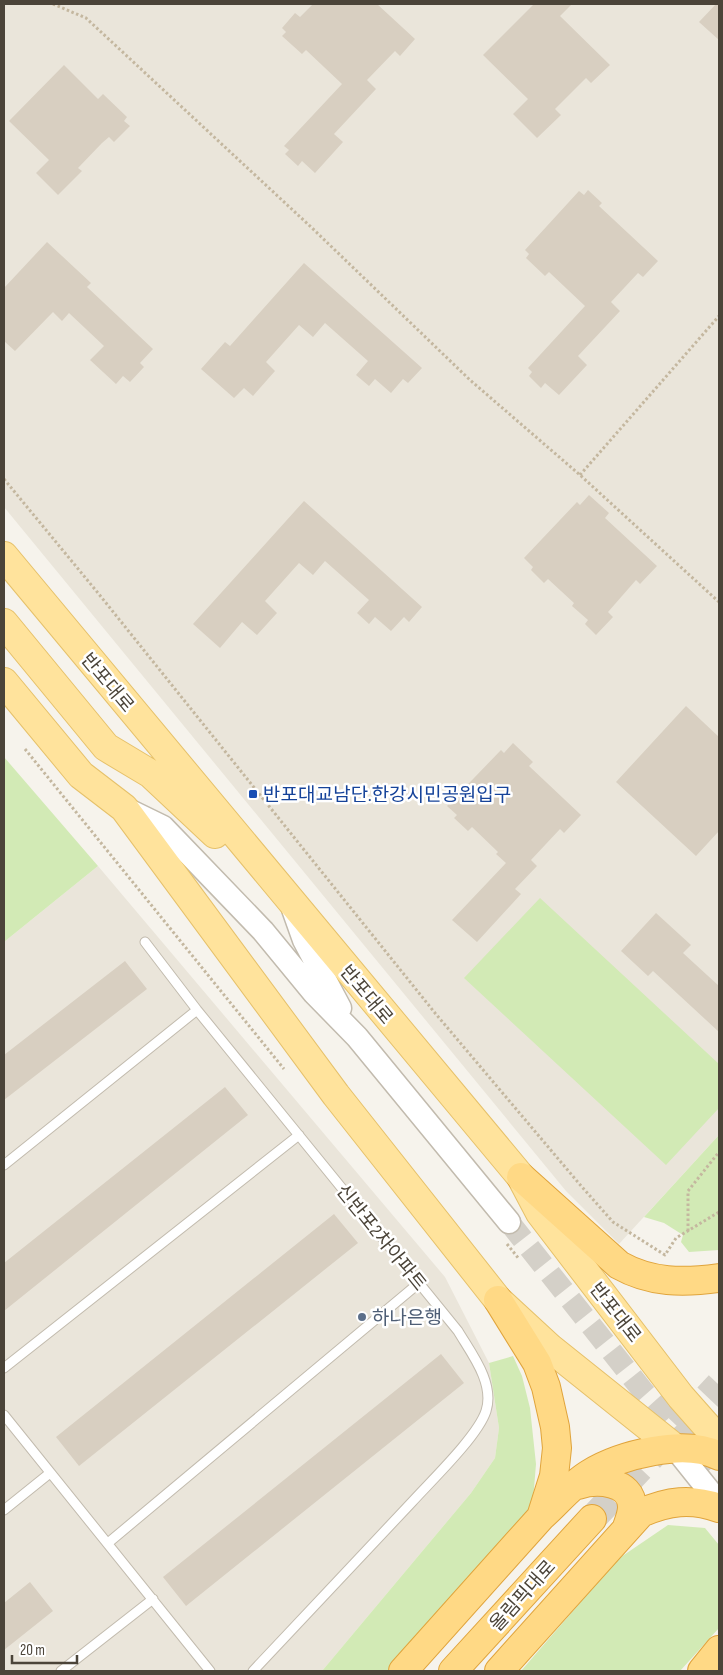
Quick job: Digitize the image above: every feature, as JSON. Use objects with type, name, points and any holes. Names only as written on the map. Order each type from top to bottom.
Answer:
[{"type":"highway","points":[[521,1177],[618,1265],[632,1272],[671,1282],[719,1278]]},
{"type":"highway","points":[[498,1300],[537,1363],[546,1387],[555,1427],[557,1448],[554,1476],[541,1517]]},
{"type":"highway","points":[[403,1671],[541,1517],[573,1486],[589,1474],[616,1462],[675,1448],[696,1448],[719,1456]]},
{"type":"highway","points":[[573,1486],[590,1481],[602,1481],[612,1482],[619,1487],[631,1501],[632,1509],[627,1527]]},
{"type":"highway","points":[[499,1671],[641,1513],[661,1505],[680,1501],[703,1502],[719,1508]]},
{"type":"highway","name":"올림픽대로","points":[[453,1671],[592,1519]]},
{"type":"highway","points":[[702,1671],[719,1650]]},
{"type":"main road","name":"반포대로","points":[[4,556],[250,854],[521,1177],[540,1213],[681,1396],[719,1440]]},
{"type":"main road","points":[[4,623],[106,747],[151,774],[219,838],[250,854]]},
{"type":"main road","points":[[4,682],[81,775],[124,808],[341,1102],[498,1300],[543,1343],[675,1448]]},
{"type":"main road","points":[[106,747],[124,808]]},
{"type":"street","points":[[124,808],[164,827],[263,931],[314,993],[357,1037]]},
{"type":"street","points":[[291,903],[304,940],[357,1037]]},
{"type":"street","name":"반포대로","points":[[357,1037],[509,1222]]},
{"type":"street","points":[[675,1448],[719,1503]]},
{"type":"lane","name":"신반포2차아파트","points":[[145,942],[197,1010],[458,1331],[478,1364],[488,1395],[486,1410],[480,1422],[447,1465],[253,1671]]},
{"type":"lane","points":[[4,1164],[197,1010]]},
{"type":"lane","points":[[4,1368],[299,1135]]},
{"type":"lane","points":[[108,1543],[419,1283]]},
{"type":"lane","points":[[4,1415],[210,1671]]},
{"type":"lane","points":[[4,1510],[50,1473]]},
{"type":"lane","points":[[61,1671],[152,1600]]},
{"type":"path","points":[[52,4],[86,18],[311,227],[470,380],[580,475],[719,602]]},
{"type":"path","points":[[580,475],[719,316]]},
{"type":"path","points":[[4,479],[98,593],[435,1013],[576,1180],[614,1222],[664,1255],[676,1238],[719,1212]]},
{"type":"path","points":[[23,747],[285,1071]]},
{"type":"path","points":[[688,1231],[688,1191],[719,1152]]},
{"type":"shaded area","points":[[4,4],[719,4],[719,1135],[619,1244],[566,1191],[4,507]]},
{"type":"shaded area","points":[[98,866],[445,1277],[489,1363],[499,1428],[495,1458],[471,1493],[322,1671],[4,1671],[4,942]]},
{"type":"green space","points":[[4,757],[98,866],[4,942]]},
{"type":"green space","points":[[540,898],[719,1064],[719,1108],[666,1165],[464,978]]},
{"type":"green space","points":[[719,1135],[719,1250],[689,1252],[681,1242],[683,1235],[664,1223],[644,1217]]},
{"type":"green space","points":[[513,1356],[522,1376],[530,1408],[536,1464],[532,1513],[394,1671],[322,1671],[471,1493],[495,1458],[499,1428],[489,1363]]},
{"type":"green space","points":[[668,1525],[705,1528],[719,1545],[719,1628],[680,1671],[521,1671],[618,1559]]},
{"type":"building","points":[[313,4],[377,4],[415,39],[400,56],[395,51],[367,80],[376,89],[334,134],[343,142],[315,173],[302,161],[298,166],[285,154],[289,150],[284,146],[342,84],[306,50],[302,54],[282,36],[286,32],[282,28],[295,13],[300,17]]},
{"type":"building","points":[[534,4],[572,4],[560,16],[610,65],[591,83],[586,78],[555,109],[561,115],[537,138],[513,114],[528,99],[483,55]]},
{"type":"building","points":[[716,4],[719,4],[719,40],[699,22]]},
{"type":"building","points":[[64,65],[98,99],[103,94],[127,117],[124,121],[130,126],[114,142],[109,137],[102,143],[78,168],[82,171],[58,195],[36,173],[49,160],[9,121]]},
{"type":"building","points":[[588,190],[602,203],[599,206],[658,261],[643,277],[638,273],[611,302],[620,311],[578,356],[587,365],[559,395],[545,383],[541,388],[529,376],[532,372],[528,368],[585,306],[549,272],[545,276],[526,258],[529,254],[525,250],[579,191],[584,195]]},
{"type":"building","points":[[47,242],[91,283],[87,287],[153,349],[140,363],[144,367],[130,382],[123,376],[116,384],[90,360],[104,346],[69,313],[62,321],[53,312],[15,351],[4,341],[4,288]]},
{"type":"building","points":[[304,263],[422,368],[408,383],[403,379],[391,393],[375,379],[369,386],[356,375],[368,361],[325,323],[313,337],[299,325],[266,362],[275,371],[253,396],[244,388],[234,398],[201,369],[225,342],[230,346]]},
{"type":"building","points":[[589,495],[609,513],[605,518],[657,566],[640,584],[636,580],[608,612],[613,617],[596,635],[585,624],[588,620],[572,606],[574,603],[548,579],[544,583],[531,570],[533,567],[524,558],[577,502],[580,505]]},
{"type":"building","points":[[304,501],[422,607],[409,622],[404,617],[391,631],[375,617],[369,624],[357,613],[369,600],[325,561],[313,575],[299,563],[265,601],[277,613],[257,635],[242,622],[220,648],[193,624]]},
{"type":"building","points":[[686,706],[719,737],[719,831],[696,856],[616,782]]},
{"type":"building","points":[[513,743],[533,762],[529,766],[581,815],[564,833],[560,829],[531,860],[537,866],[515,889],[521,894],[477,942],[452,920],[506,863],[496,854],[498,852],[472,827],[468,831],[454,818],[457,815],[447,806],[501,750],[504,753]]},
{"type":"building","points":[[656,913],[691,945],[683,953],[719,986],[719,1032],[653,971],[648,976],[621,951]]},
{"type":"building","points":[[125,961],[147,989],[4,1100],[4,1055]]},
{"type":"building","points":[[225,1087],[248,1115],[4,1311],[4,1263]]},
{"type":"building","points":[[334,1214],[358,1243],[79,1466],[56,1437]]},
{"type":"building","points":[[441,1354],[464,1383],[186,1606],[163,1577]]},
{"type":"building","points":[[30,1582],[53,1611],[4,1650],[4,1603]]},
{"type":"tunnel","points":[[509,1222],[643,1391],[719,1476]]},
{"type":"tunnel","points":[[592,1519],[719,1385]]},
{"type":"place","name":"반포대교남단.한강시민공원입구","points":[[253,794]]},
{"type":"place","name":"하나은행","points":[[362,1317]]}]
